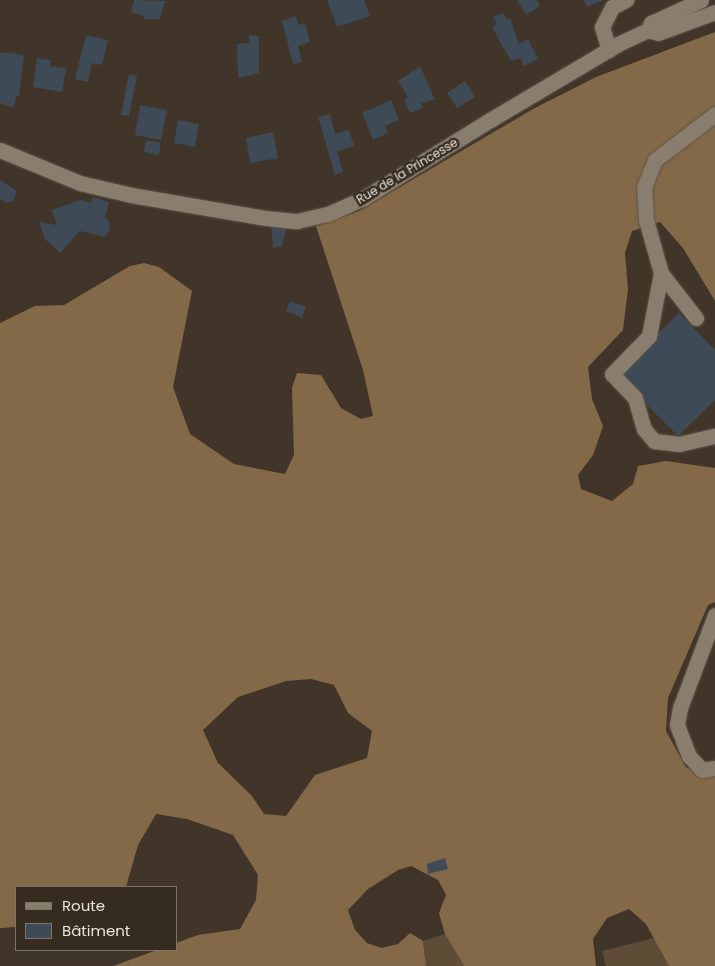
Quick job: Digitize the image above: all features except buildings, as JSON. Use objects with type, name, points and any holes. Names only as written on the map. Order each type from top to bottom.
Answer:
[{"type":"street","points":[[609,50],[602,27],[612,7],[626,0]]},
{"type":"street","name":"Rue de la Princesse","points":[[0,150],[80,184],[131,195],[297,221],[328,214],[364,198],[609,50],[648,30],[651,23],[701,0]]},
{"type":"street","name":"Rue de la Princesse","points":[[648,30],[658,33],[715,12]]},
{"type":"street","points":[[696,318],[661,273],[646,220],[644,187],[655,160],[715,114]]},
{"type":"street","points":[[661,273],[649,336],[612,374],[634,398],[644,429],[654,440],[679,444],[715,436]]},
{"type":"street","points":[[715,616],[680,708],[677,725],[689,756],[702,770],[715,768]]},
{"type":"shaded area","points":[[715,32],[715,301],[683,248],[660,222],[632,231],[625,253],[628,289],[623,330],[588,367],[592,399],[603,426],[593,455],[578,475],[581,489],[612,501],[633,484],[638,466],[666,461],[715,468],[715,602],[708,605],[668,698],[666,731],[686,767],[706,777],[715,773],[715,966],[669,966],[646,924],[629,909],[607,918],[593,939],[596,966],[464,966],[445,934],[439,913],[446,895],[438,880],[411,866],[398,870],[368,889],[348,910],[355,930],[367,943],[382,948],[398,944],[410,933],[423,941],[426,966],[113,966],[154,951],[178,951],[178,942],[198,935],[240,929],[256,900],[258,875],[233,835],[187,819],[156,814],[138,845],[126,886],[15,886],[15,927],[0,928],[0,323],[35,306],[64,305],[130,266],[144,263],[159,267],[192,291],[173,387],[190,434],[234,464],[285,474],[294,455],[292,388],[297,373],[321,375],[341,408],[361,419],[373,416],[363,370],[316,226],[359,211],[533,109],[596,77]],"holes":[[[311,679],[334,685],[348,713],[372,731],[367,758],[315,775],[286,816],[264,814],[252,796],[218,763],[203,730],[238,697],[286,681]]]},
{"type":"shaded area","points":[[445,934],[464,966],[426,966],[423,941]]},
{"type":"shaded area","points":[[654,938],[669,966],[606,966],[602,951]]}]
